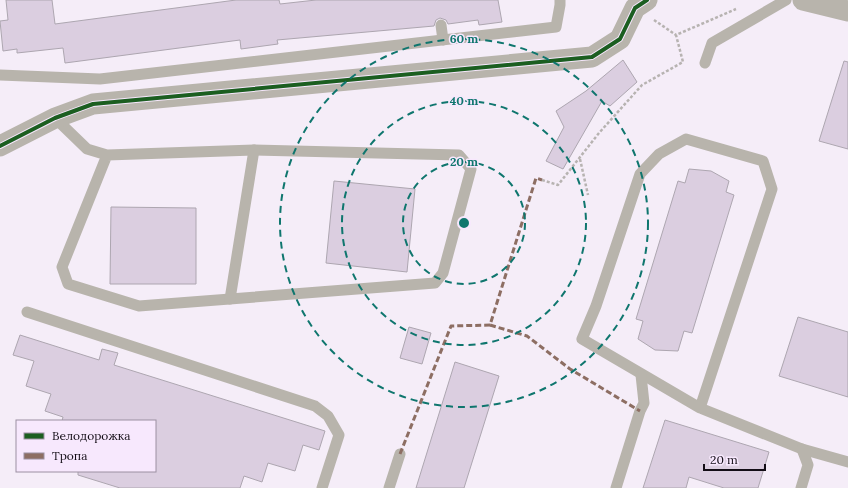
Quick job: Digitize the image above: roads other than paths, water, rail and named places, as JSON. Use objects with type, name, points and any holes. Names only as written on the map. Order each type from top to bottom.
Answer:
[{"type":"street","points":[[0,146],[55,118],[93,104],[592,57],[620,39],[635,8],[647,0]]},
{"type":"street","points":[[803,0],[848,11]]},
{"type":"lane","points":[[0,75],[100,79],[556,27],[560,0]]},
{"type":"lane","points":[[705,64],[712,43],[786,0]]},
{"type":"lane","points":[[441,25],[443,40]]},
{"type":"lane","points":[[55,118],[87,149],[107,155],[254,150],[459,155],[471,169],[443,273],[434,283],[139,306],[68,284],[62,267],[107,155]]},
{"type":"lane","points":[[700,408],[772,189],[763,161],[686,139],[659,154],[640,174],[596,306],[582,339],[700,408],[802,449],[848,462]]},
{"type":"lane","points":[[230,299],[254,150]]},
{"type":"lane","points":[[27,312],[315,406],[328,416],[338,435],[322,488]]},
{"type":"lane","points":[[616,488],[644,403],[642,375]]},
{"type":"lane","points":[[801,488],[808,465],[802,449]]},
{"type":"lane","points":[[389,488],[400,454]]}]
